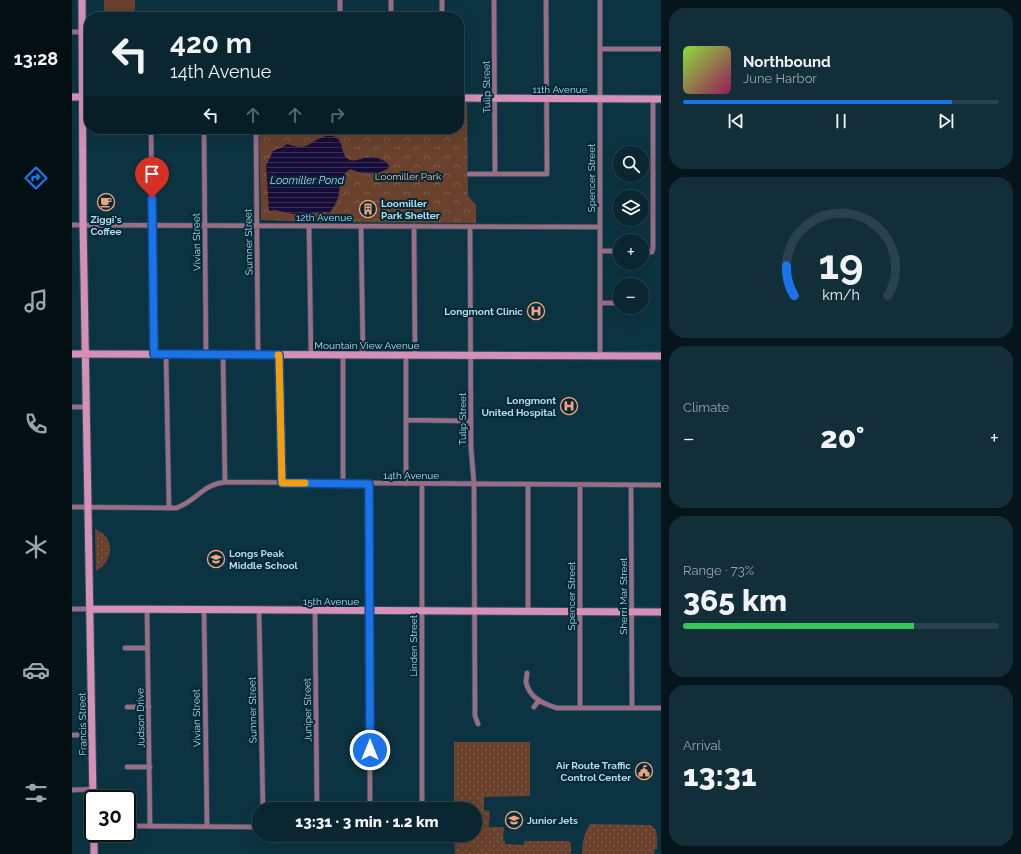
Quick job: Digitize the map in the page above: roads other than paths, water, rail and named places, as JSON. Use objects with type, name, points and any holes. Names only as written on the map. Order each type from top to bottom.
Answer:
[{"type":"street","name":"Francis Street","points":[[82,0],[84,75]]},
{"type":"street","points":[[340,0],[340,12]]},
{"type":"street","points":[[391,0],[391,12]]},
{"type":"street","points":[[442,0],[442,12]]},
{"type":"street","name":"Tulip Street","points":[[494,0],[495,174]]},
{"type":"street","points":[[469,174],[547,174],[546,0]]},
{"type":"street","name":"Spencer Street","points":[[600,0],[600,356]]},
{"type":"street","points":[[72,32],[82,32]]},
{"type":"street","points":[[600,49],[661,50]]},
{"type":"street","points":[[72,97],[84,97]]},
{"type":"street","name":"11th Avenue","points":[[464,98],[661,99]]},
{"type":"street","points":[[649,252],[652,252],[653,99]]},
{"type":"street","name":"Francis Street","points":[[84,134],[83,225],[93,789]]},
{"type":"street","points":[[151,134],[154,354]]},
{"type":"street","name":"Vivian Street","points":[[204,134],[206,354]]},
{"type":"street","name":"Sumner Street","points":[[256,134],[258,355]]},
{"type":"street","name":"12th Avenue","points":[[72,225],[600,227]]},
{"type":"street","points":[[309,226],[311,355]]},
{"type":"street","points":[[361,226],[363,355]]},
{"type":"street","points":[[414,226],[415,355]]},
{"type":"street","name":"Tulip Street","points":[[470,226],[471,448],[474,484],[475,716],[478,724]]},
{"type":"street","points":[[600,251],[613,251]]},
{"type":"street","points":[[600,303],[613,303]]},
{"type":"street","name":"Mountain View Avenue","points":[[72,354],[661,356]]},
{"type":"street","points":[[166,354],[169,508]]},
{"type":"street","points":[[223,355],[225,482]]},
{"type":"street","points":[[279,355],[282,483]]},
{"type":"street","points":[[343,355],[343,484]]},
{"type":"street","points":[[406,355],[406,484]]},
{"type":"street","points":[[72,407],[86,407]]},
{"type":"street","points":[[406,420],[471,421]]},
{"type":"street","name":"14th Avenue","points":[[72,507],[176,508],[192,501],[202,490],[209,486],[225,482],[661,485]]},
{"type":"street","points":[[369,484],[370,802]]},
{"type":"street","name":"Linden Street","points":[[422,484],[422,802]]},
{"type":"street","points":[[528,485],[528,612]]},
{"type":"street","name":"Spencer Street","points":[[580,485],[580,707]]},
{"type":"street","name":"Sherri Mar Street","points":[[631,485],[632,708]]},
{"type":"street","name":"15th Avenue","points":[[72,609],[661,612]]},
{"type":"street","name":"Judson Drive","points":[[147,610],[150,826]]},
{"type":"street","name":"Vivian Street","points":[[204,610],[207,826]]},
{"type":"street","name":"Sumner Street","points":[[259,610],[263,802]]},
{"type":"street","name":"Juniper Street","points":[[315,611],[317,802]]},
{"type":"street","points":[[125,648],[148,648]]},
{"type":"street","points":[[527,673],[526,682],[531,693],[542,703],[557,708],[661,708]]},
{"type":"street","points":[[534,707],[539,700]]},
{"type":"street","points":[[126,707],[148,707]]},
{"type":"street","points":[[72,735],[92,735]]},
{"type":"street","points":[[128,767],[150,767]]},
{"type":"street","points":[[72,790],[93,789]]},
{"type":"street","points":[[136,826],[252,827]]},
{"type":"street","points":[[94,842],[94,854]]},
{"type":"water","name":"Loomiller Pond","points":[[326,136],[333,136],[340,141],[344,154],[350,160],[353,161],[366,157],[375,157],[385,161],[389,167],[382,172],[377,173],[365,173],[351,169],[347,171],[342,178],[338,198],[330,213],[293,214],[275,210],[269,211],[266,166],[273,151],[287,144],[304,147]]},
{"type":"place","name":"Ziggi's Coffee","points":[[106,202]]},
{"type":"place","name":"Loomiller Park Shelter","points":[[368,209]]},
{"type":"place","name":"Longmont Clinic","points":[[536,311]]},
{"type":"place","name":"Longmont United Hospital","points":[[569,406]]},
{"type":"place","name":"Longs Peak Middle School","points":[[216,559]]},
{"type":"place","name":"Air Route Traffic Control Center","points":[[644,771]]},
{"type":"place","name":"Junior Jets","points":[[514,820]]},
{"type":"park label","name":"Loomiller Park","points":[[408,176]]}]
